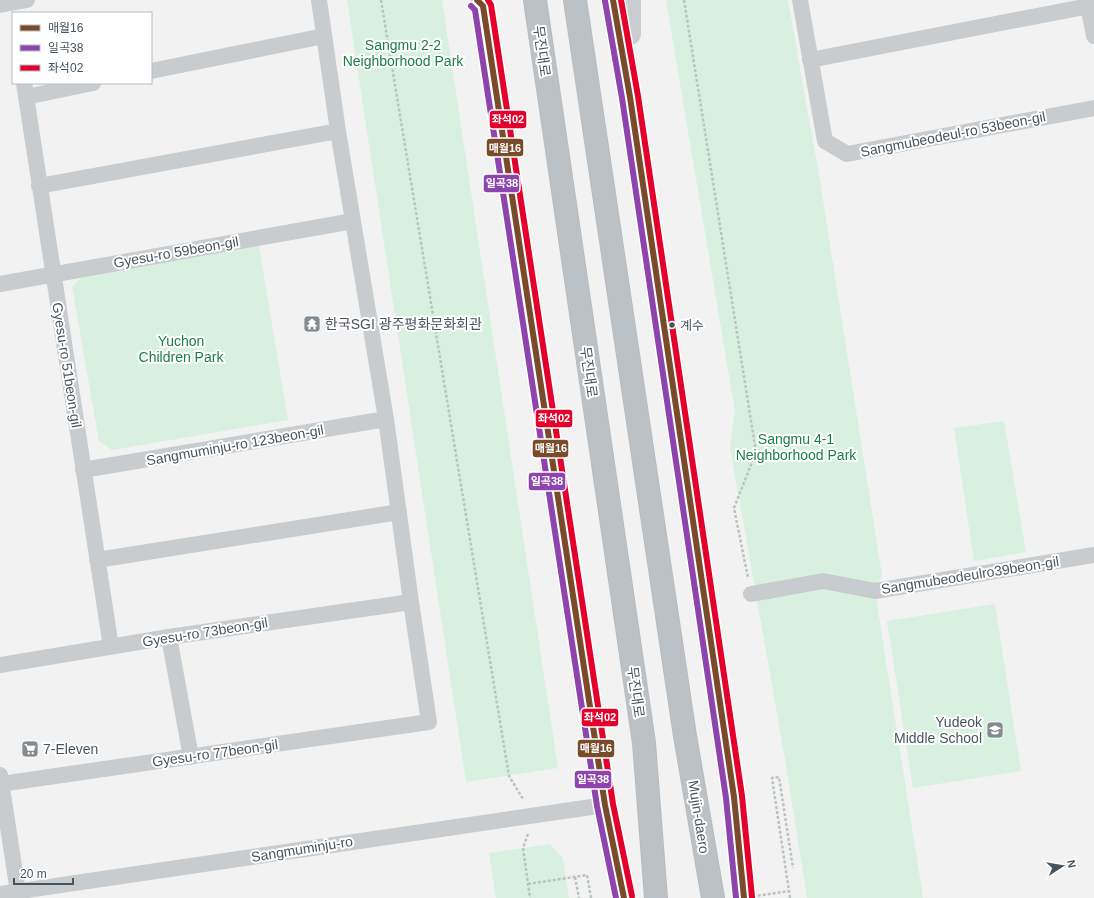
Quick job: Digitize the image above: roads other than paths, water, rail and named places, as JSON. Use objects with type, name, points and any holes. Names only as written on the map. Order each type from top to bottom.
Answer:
[{"type":"highway","name":"무진대로","points":[[535,0],[644,743],[656,898]]},
{"type":"highway","name":"Mujin-daero","points":[[575,0],[685,736],[713,898]]},
{"type":"main road","points":[[613,0],[630,97],[733,790],[744,898]]},
{"type":"main road","points":[[630,0],[630,97]]},
{"type":"main road","points":[[482,2],[605,805],[624,898]]},
{"type":"street","points":[[319,0],[338,131],[386,419],[410,602]]},
{"type":"street","name":"Sangmubeodeul-ro 53beon-gil","points":[[800,0],[825,141],[847,154],[1094,108]]},
{"type":"street","points":[[810,60],[1090,4],[1094,36]]},
{"type":"street","points":[[152,71],[324,36]]},
{"type":"street","points":[[25,90],[83,84]]},
{"type":"street","name":"Gyesu-ro 51beon-gil","points":[[25,90],[110,647]]},
{"type":"street","points":[[40,186],[338,131]]},
{"type":"street","name":"Gyesu-ro 59beon-gil","points":[[0,284],[353,221]]},
{"type":"street","name":"Sangmuminju-ro 123beon-gil","points":[[83,470],[386,419]]},
{"type":"street","points":[[97,560],[399,512]]},
{"type":"street","name":"Sangmubeodeulro39beon-gil","points":[[751,594],[823,581],[875,591],[1094,555]]},
{"type":"street","name":"Gyesu-ro 73beon-gil","points":[[0,665],[170,637],[410,602]]},
{"type":"street","name":"Gyesu-ro 77beon-gil","points":[[0,781],[191,757],[429,722],[410,602]]},
{"type":"street","points":[[170,637],[191,757]]},
{"type":"street","points":[[0,781],[18,892]]},
{"type":"street","name":"Sangmuminju-ro","points":[[0,894],[605,805]]},
{"type":"place","name":"한국SGI 광주평화문화회관","points":[[312,324]]},
{"type":"place","name":"계수","points":[[672,325]]},
{"type":"place","name":"Yudeok Middle School","points":[[995,730]]},
{"type":"place","name":"7-Eleven","points":[[30,749]]},
{"type":"park label","name":"Sangmu 2-2 Neighborhood Park","points":[[403,54]]},
{"type":"park label","name":"Yuchon Children Park","points":[[181,350]]},
{"type":"park label","name":"Sangmu 4-1 Neighborhood Park","points":[[796,448]]}]
